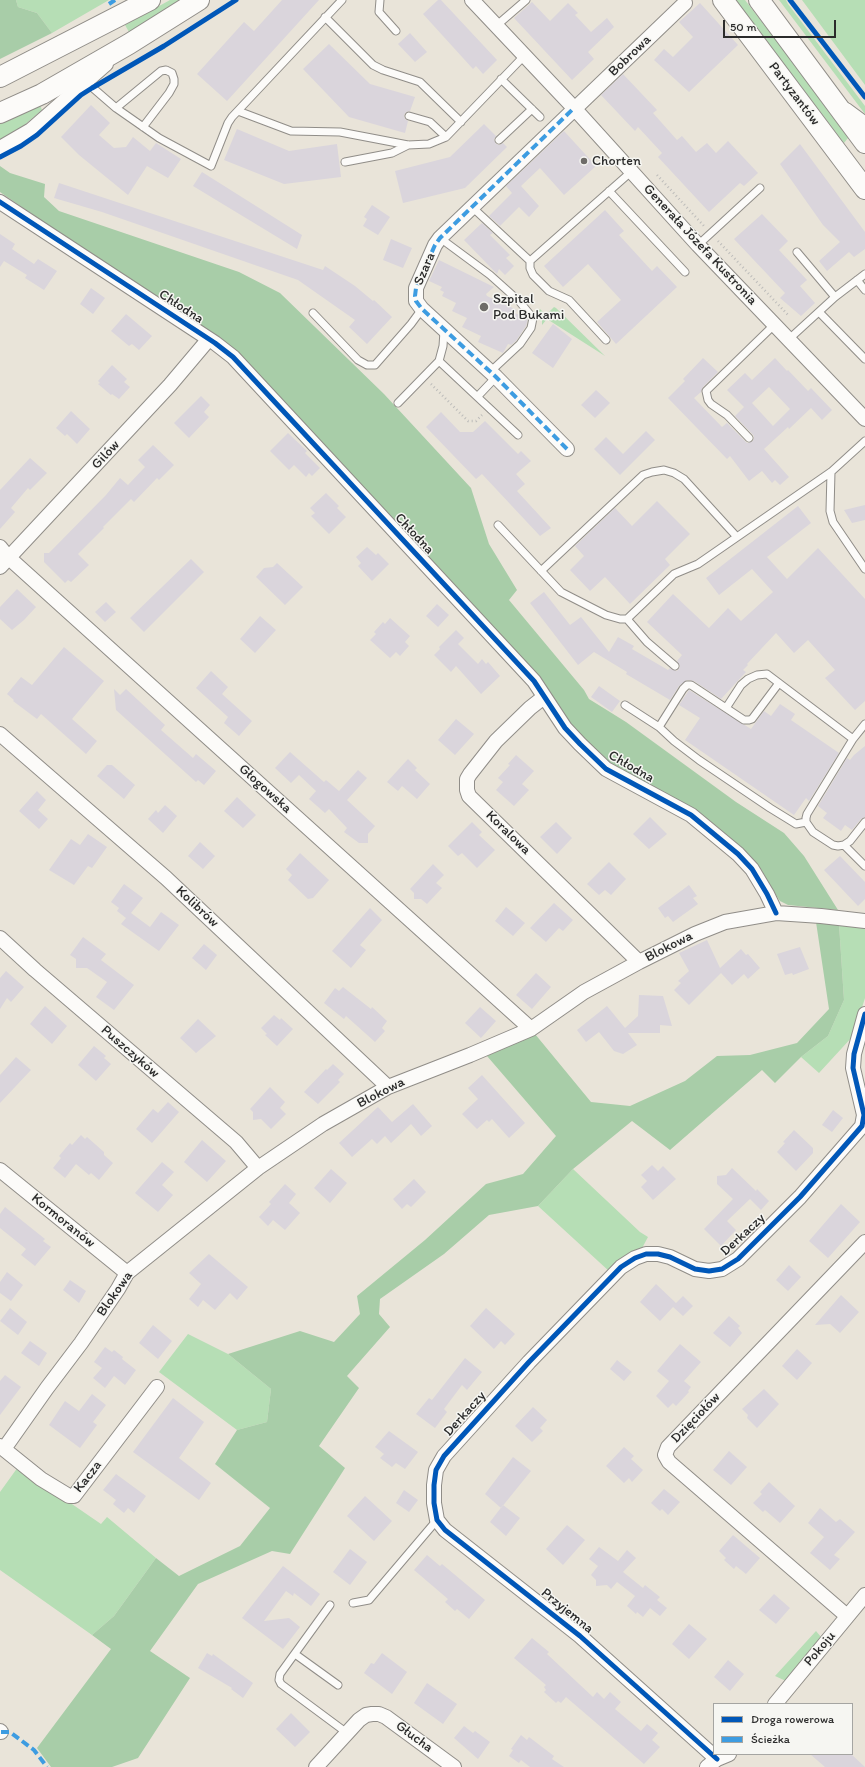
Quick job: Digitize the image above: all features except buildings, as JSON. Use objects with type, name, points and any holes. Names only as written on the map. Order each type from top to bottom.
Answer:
[{"type":"main road","points":[[0,77],[150,0]]},
{"type":"main road","points":[[0,113],[42,94],[129,44],[199,0]]},
{"type":"main road","name":"Partyzantów","points":[[723,0],[865,189]]},
{"type":"main road","name":"Partyzantów","points":[[759,0],[865,143]]},
{"type":"street","name":"Generała Józefa Kustronia","points":[[472,0],[574,108],[698,245],[865,419]]},
{"type":"street","name":"Bobrowa","points":[[574,108],[685,3]]},
{"type":"street","points":[[0,148],[31,130],[129,44]]},
{"type":"street","points":[[832,98],[865,124]]},
{"type":"street","name":"Szara","points":[[567,449],[493,374],[422,309],[416,301],[416,288],[435,245],[440,238],[574,108]]},
{"type":"street","name":"Chłodna","points":[[0,202],[233,357],[338,469],[466,610],[534,681],[565,728],[606,769],[691,815],[738,854],[752,869],[764,888],[776,913]]},
{"type":"street","name":"Gilów","points":[[3,557],[110,451],[170,385],[208,340]]},
{"type":"street","name":"Głogowska","points":[[3,557],[531,1029]]},
{"type":"street","name":"Koralowa","points":[[544,697],[516,720],[491,747],[470,774],[467,779],[467,790],[469,796],[639,962]]},
{"type":"street","name":"Kolibrów","points":[[0,734],[166,878],[388,1087]]},
{"type":"street","name":"Blokowa","points":[[2,1448],[85,1337],[118,1289],[126,1273],[258,1168],[323,1124],[388,1087],[531,1029],[584,992],[695,934],[726,922],[776,913],[865,921]]},
{"type":"street","name":"Puszczyków","points":[[0,938],[35,970],[236,1142],[258,1168]]},
{"type":"street","name":"Derkaczy","points":[[437,1520],[434,1503],[434,1485],[436,1470],[444,1456],[529,1362],[621,1267],[635,1258],[646,1254],[658,1254],[670,1257],[695,1269],[710,1271],[722,1269],[738,1259],[800,1197],[858,1132],[864,1121],[863,1108],[853,1068],[854,1054],[865,1014]]},
{"type":"street","name":"Kormoranów","points":[[0,1170],[126,1273]]},
{"type":"street","name":"Dzięciołów","points":[[847,1616],[669,1462],[665,1455],[668,1447],[865,1242]]},
{"type":"street","name":"Kacza","points":[[2,1448],[42,1479],[69,1496],[74,1496],[157,1386]]},
{"type":"street","name":"Przyjemna","points":[[437,1520],[445,1530],[580,1636],[718,1760]]},
{"type":"street","name":"Pokoju","points":[[775,1703],[865,1595]]},
{"type":"street","name":"Głucha","points":[[347,1733],[366,1715],[379,1714],[386,1717],[454,1767]]},
{"type":"street","points":[[316,1767],[347,1733]]},
{"type":"lane","points":[[86,82],[116,108],[159,138],[211,166],[228,123],[342,0]]},
{"type":"lane","points":[[380,0],[378,7],[379,12],[396,31]]},
{"type":"lane","points":[[496,26],[526,0]]},
{"type":"lane","points":[[325,18],[373,65],[383,70],[420,82],[461,122]]},
{"type":"lane","points":[[238,111],[291,131],[340,132],[408,145],[429,144],[446,137],[525,55]]},
{"type":"lane","points":[[116,108],[161,71],[166,70],[172,74],[174,84],[170,93],[143,127]]},
{"type":"lane","points":[[501,79],[540,117]]},
{"type":"lane","points":[[500,140],[532,109]]},
{"type":"lane","points":[[409,116],[430,122],[446,137]]},
{"type":"lane","points":[[345,162],[392,153],[408,145]]},
{"type":"lane","points":[[530,261],[632,171]]},
{"type":"lane","points":[[698,245],[760,188]]},
{"type":"lane","points":[[609,191],[685,272]]},
{"type":"lane","points":[[472,207],[530,261],[530,268],[538,280],[553,294],[569,300],[606,340]]},
{"type":"lane","points":[[440,238],[490,275],[519,301],[533,318],[531,328],[520,344],[493,374],[478,396]]},
{"type":"lane","points":[[797,252],[835,297]]},
{"type":"lane","points":[[788,340],[835,297],[865,274]]},
{"type":"lane","points":[[857,280],[865,290]]},
{"type":"lane","points":[[313,313],[358,360],[367,365],[375,365],[411,324],[422,309]]},
{"type":"lane","points":[[819,312],[865,359]]},
{"type":"lane","points":[[749,438],[727,415],[711,404],[708,400],[706,391],[774,325]]},
{"type":"lane","points":[[398,403],[439,361],[443,346],[444,330]]},
{"type":"lane","points":[[439,361],[490,407],[518,435]]},
{"type":"lane","points":[[498,524],[561,592],[606,615],[620,619],[627,619],[674,574],[698,564],[831,472],[865,441]]},
{"type":"lane","points":[[541,571],[642,475],[652,472],[664,470],[674,473],[684,479],[737,537]]},
{"type":"lane","points":[[831,472],[830,511],[833,522],[865,569]]},
{"type":"lane","points":[[627,619],[647,642],[675,666]]},
{"type":"lane","points":[[726,708],[742,685],[757,675],[767,674],[853,739]]},
{"type":"lane","points":[[660,727],[683,688],[687,685],[692,686],[744,720],[752,719],[779,683]]},
{"type":"lane","points":[[625,705],[660,727],[674,741],[692,755],[770,808],[796,824],[806,822]]},
{"type":"lane","points":[[865,724],[853,739],[807,814],[806,822],[813,832],[833,845],[844,845],[850,841],[865,822]]},
{"type":"lane","points":[[844,845],[865,866]]},
{"type":"lane","points":[[353,1603],[369,1600],[437,1520]]},
{"type":"lane","points":[[330,1605],[280,1674],[279,1680],[282,1684],[347,1733]]},
{"type":"lane","points":[[294,1654],[338,1685]]},
{"type":"path","points":[[652,171],[800,329]]},
{"type":"path","points":[[424,377],[468,421],[476,421],[490,407]]},
{"type":"green space","points":[[0,0],[16,0],[18,7],[37,13],[52,33],[0,59]]},
{"type":"green space","points":[[16,0],[109,0],[52,33],[37,13],[18,7]]},
{"type":"green space","points":[[170,0],[181,0],[129,32],[125,25]]},
{"type":"green space","points":[[736,0],[745,0],[782,48],[848,138],[844,143]]},
{"type":"green space","points":[[779,0],[786,0],[865,106],[865,114]]},
{"type":"green space","points":[[802,0],[865,0],[865,85]]},
{"type":"green space","points":[[40,105],[42,110],[22,127],[0,140],[0,123]]},
{"type":"green space","points":[[0,166],[10,173],[45,184],[44,197],[59,211],[239,272],[280,293],[384,394],[471,488],[489,544],[517,590],[509,600],[584,690],[589,699],[626,722],[736,802],[784,833],[804,856],[838,910],[788,905],[780,901],[755,865],[610,766],[572,731],[269,390],[122,276],[0,192]]},
{"type":"green space","points":[[554,307],[605,356],[547,319],[542,325],[542,318],[536,314],[540,309],[546,315]]},
{"type":"green space","points":[[816,922],[839,924],[844,1000],[828,1036],[801,1057],[775,1083],[762,1070],[670,1150],[632,1121],[573,1169],[538,1206],[489,1215],[444,1254],[380,1299],[379,1314],[390,1327],[347,1376],[359,1388],[319,1446],[345,1468],[290,1554],[272,1551],[198,1584],[150,1651],[190,1678],[138,1758],[112,1767],[51,1767],[37,1748],[111,1649],[92,1635],[114,1616],[156,1558],[179,1576],[240,1546],[270,1508],[215,1464],[237,1430],[267,1422],[271,1389],[228,1354],[300,1331],[334,1342],[360,1314],[357,1296],[425,1240],[486,1184],[523,1174],[556,1136],[487,1056],[535,1034],[591,1102],[630,1106],[685,1081],[717,1056],[750,1055],[797,1043],[829,1009]]},
{"type":"green space","points":[[839,924],[865,928],[865,998],[853,1036],[819,1073],[801,1057],[828,1036],[844,1000]]},
{"type":"green space","points":[[573,1169],[640,1232],[648,1237],[641,1250],[610,1272],[538,1206]]},
{"type":"green space","points":[[188,1334],[228,1354],[271,1389],[267,1422],[237,1430],[159,1372]]},
{"type":"green space","points":[[18,1467],[101,1524],[107,1517],[156,1558],[114,1616],[92,1635],[0,1570],[0,1492]]},
{"type":"green space","points":[[816,1631],[821,1637],[786,1681],[775,1676]]},
{"type":"marked path","points":[[109,4],[115,0]]},
{"type":"marked path","points":[[567,449],[496,377],[422,309],[416,301],[415,296],[416,288],[435,245],[440,238],[574,108]]},
{"type":"marked path","points":[[1,1732],[10,1732],[34,1750],[47,1767]]},
{"type":"cycle path","points":[[0,157],[21,146],[37,135],[81,95],[164,46],[236,0]]},
{"type":"cycle path","points":[[790,0],[865,97]]},
{"type":"cycle path","points":[[0,202],[215,343],[233,357],[534,681],[565,728],[580,744],[606,769],[691,815],[738,854],[752,869],[776,913]]},
{"type":"cycle path","points":[[717,1759],[580,1636],[445,1530],[437,1520],[434,1503],[436,1470],[444,1456],[529,1362],[621,1267],[635,1258],[646,1254],[658,1254],[670,1257],[695,1269],[709,1271],[722,1269],[738,1259],[800,1197],[862,1126],[864,1115],[853,1068],[854,1054],[865,1014]]},
{"type":"place","name":"Chorten","points":[[584,161]]},
{"type":"place","name":"Szpital Pod Bukami","points":[[484,307]]}]
